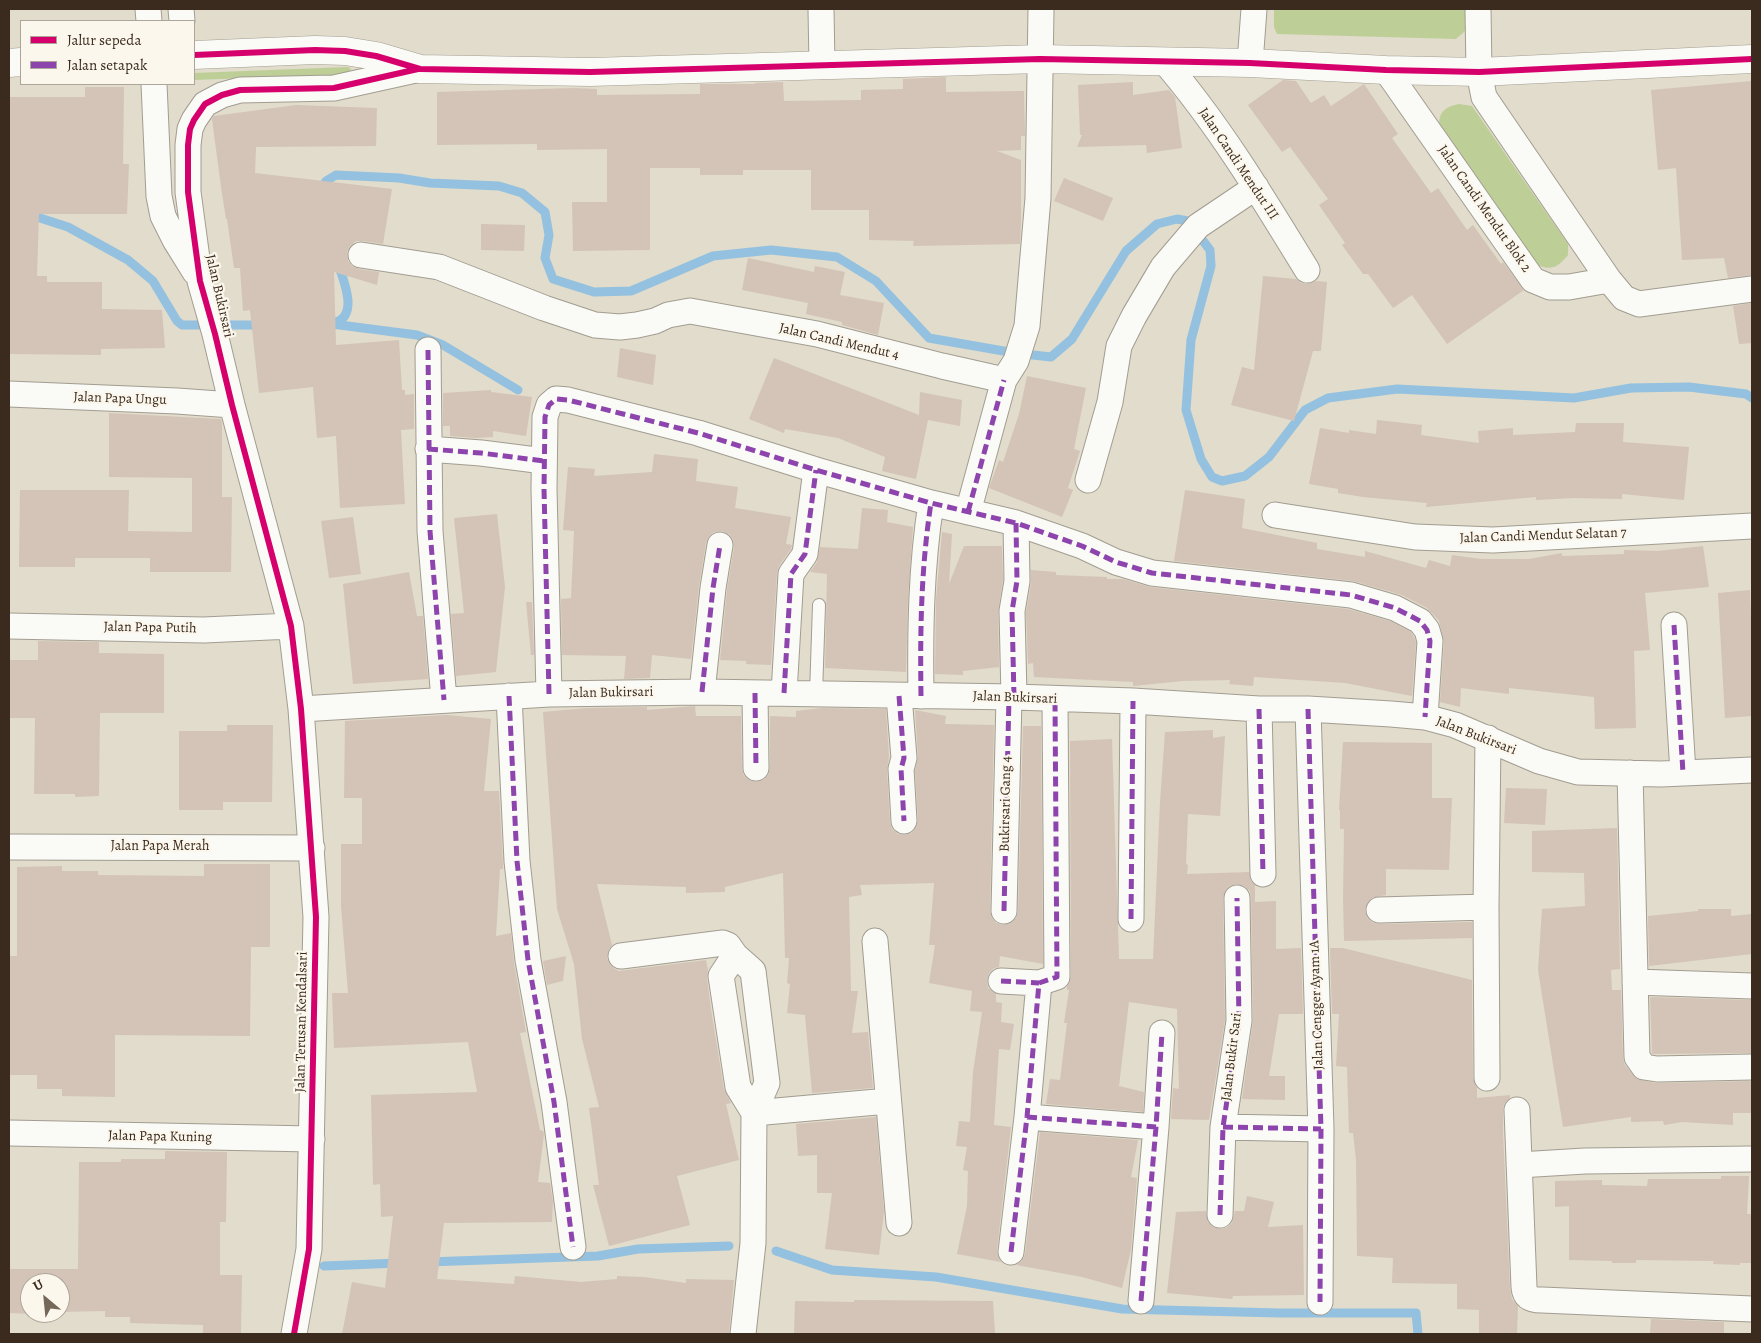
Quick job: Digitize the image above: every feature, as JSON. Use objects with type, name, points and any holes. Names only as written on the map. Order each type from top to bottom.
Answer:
[{"type":"street","points":[[821,9],[822,66]]},
{"type":"street","points":[[968,512],[1010,370],[1027,326],[1038,198],[1041,9]]},
{"type":"street","points":[[1250,63],[1254,9]]},
{"type":"street","points":[[1478,9],[1479,72],[1484,97],[1609,280],[1624,298],[1639,304],[1752,289]]},
{"type":"street","points":[[195,55],[314,50],[345,51],[376,56],[420,69],[590,72],[1040,59],[1250,63],[1386,70],[1479,72],[1752,60]]},
{"type":"street","name":"Jalan Candi Mendut III","points":[[1164,61],[1182,83],[1256,187],[1307,270]]},
{"type":"street","name":"Jalan Bukirsari","points":[[420,69],[334,88],[240,90],[222,95],[205,104],[190,129],[188,192],[200,280],[291,626],[301,709],[549,694],[702,692],[1133,701],[1259,709],[1308,709],[1425,717],[1455,725],[1488,738],[1539,762],[1578,772],[1683,773],[1752,770]]},
{"type":"street","name":"Jalan Candi Mendut Blok 2","points":[[1386,70],[1533,280],[1550,287],[1569,287],[1609,280]]},
{"type":"street","points":[[154,85],[159,196],[163,216],[175,240],[200,280]]},
{"type":"street","points":[[1088,480],[1110,402],[1119,346],[1134,316],[1163,267],[1198,226],[1256,187]]},
{"type":"street","name":"Jalan Candi Mendut 4","points":[[361,255],[439,267],[544,308],[595,325],[620,327],[637,325],[655,321],[668,315],[690,311],[817,334],[942,366],[1010,370]]},
{"type":"street","points":[[428,350],[430,532],[444,700]]},
{"type":"street","name":"Jalan Papa Ungu","points":[[9,394],[232,404]]},
{"type":"street","points":[[549,694],[545,566],[545,417],[549,405],[556,399],[568,400],[698,433],[931,504],[1016,523],[1082,546],[1116,562],[1152,574],[1351,595],[1395,608],[1420,626],[1430,641],[1425,717]]},
{"type":"street","points":[[428,449],[544,461]]},
{"type":"street","points":[[784,694],[791,574],[805,554],[816,470]]},
{"type":"street","points":[[904,821],[901,769],[904,758],[926,531],[931,504]]},
{"type":"street","name":"Jalan Candi Mendut Selatan 7","points":[[1275,515],[1415,537],[1493,540],[1752,526]]},
{"type":"street","name":"Bukirsari Gang 4","points":[[1004,911],[1012,611],[1017,582],[1016,523]]},
{"type":"street","points":[[702,692],[713,588],[720,545]]},
{"type":"street","points":[[1674,625],[1683,773]]},
{"type":"street","name":"Jalan Papa Putih","points":[[9,626],[204,630],[291,626]]},
{"type":"street","points":[[755,693],[756,768]]},
{"type":"street","points":[[509,696],[517,861],[521,901],[528,960],[554,1102],[573,1247]]},
{"type":"street","points":[[1001,981],[1039,983],[1057,977],[1055,700]]},
{"type":"street","points":[[1131,919],[1133,701]]},
{"type":"street","name":"Jalan Terusan Kendalsari","points":[[294,1334],[309,1250],[316,917],[301,709]]},
{"type":"street","points":[[1259,709],[1263,874]]},
{"type":"street","name":"Jalan Cengger Ayam 1A","points":[[1308,709],[1321,1129],[1320,1302]]},
{"type":"street","points":[[1487,1078],[1486,907],[1488,738]]},
{"type":"street","points":[[1630,773],[1637,1054],[1644,1066],[1657,1069],[1752,1067]]},
{"type":"street","name":"Jalan Papa Merah","points":[[9,847],[312,848]]},
{"type":"street","name":"Jalan Bukir Sari","points":[[1220,1215],[1223,1127],[1239,1021],[1236,898]]},
{"type":"street","points":[[1379,910],[1486,907]]},
{"type":"street","points":[[875,942],[899,1223]]},
{"type":"street","points":[[621,956],[723,943],[728,945],[735,955],[721,976],[738,1087],[754,1113],[753,1244],[743,1334]]},
{"type":"street","points":[[1636,982],[1752,986]]},
{"type":"street","points":[[1011,1252],[1027,1117],[1039,983]]},
{"type":"street","points":[[1141,1301],[1162,1033]]},
{"type":"street","points":[[754,1113],[888,1101]]},
{"type":"street","points":[[1517,1110],[1525,1294],[1534,1300],[1752,1309]]},
{"type":"street","points":[[1027,1117],[1156,1127]]},
{"type":"street","points":[[1223,1127],[1321,1129]]},
{"type":"street","name":"Jalan Papa Kuning","points":[[9,1133],[312,1139]]},
{"type":"street","points":[[1519,1165],[1585,1161],[1752,1159]]},
{"type":"lane","points":[[816,694],[819,604]]},
{"type":"green space","points":[[1274,9],[1465,9],[1465,31],[1456,39],[1277,34],[1274,27]]},
{"type":"green space","points":[[348,67],[351,69],[348,74],[195,80],[195,73]]},
{"type":"green space","points":[[1459,104],[1472,106],[1568,244],[1568,255],[1558,265],[1547,268],[1537,265],[1441,133],[1439,122],[1442,113],[1448,107]]},
{"type":"building","points":[[946,77],[946,92],[1024,91],[1025,136],[1021,136],[1021,150],[997,151],[1021,160],[1020,244],[913,246],[914,241],[869,240],[869,210],[811,210],[811,170],[743,170],[743,175],[700,175],[700,168],[650,168],[650,250],[573,251],[572,202],[607,202],[607,149],[537,150],[537,144],[437,145],[437,92],[574,88],[597,89],[597,95],[700,94],[700,84],[783,82],[784,101],[861,100],[861,90],[903,89],[903,79]]},
{"type":"building","points":[[1283,80],[1296,81],[1311,103],[1324,95],[1331,106],[1364,84],[1398,134],[1392,138],[1431,193],[1438,188],[1467,230],[1473,225],[1501,264],[1503,262],[1524,290],[1447,344],[1412,295],[1393,308],[1368,274],[1363,274],[1342,245],[1345,243],[1319,205],[1328,199],[1290,147],[1282,152],[1248,105]]},
{"type":"building","points":[[1752,81],[1752,275],[1728,278],[1724,258],[1682,260],[1676,168],[1658,170],[1651,90]]},
{"type":"building","points":[[1133,82],[1133,95],[1169,90],[1175,97],[1182,148],[1147,153],[1146,145],[1077,147],[1082,135],[1080,135],[1078,85]]},
{"type":"building","points":[[85,87],[124,87],[123,164],[129,164],[127,214],[39,214],[37,276],[47,276],[47,282],[102,282],[102,309],[162,310],[165,348],[101,349],[101,355],[9,354],[9,97],[85,97]]},
{"type":"building","points":[[296,105],[377,108],[376,146],[256,147],[255,173],[392,189],[383,244],[356,241],[347,252],[348,261],[352,266],[379,272],[377,285],[334,272],[336,345],[399,340],[402,390],[405,390],[405,395],[414,394],[414,429],[401,430],[405,504],[340,508],[336,436],[317,438],[313,387],[259,393],[250,310],[243,311],[240,268],[234,268],[212,119],[214,116]]},
{"type":"building","points":[[1064,178],[1113,198],[1103,221],[1054,201]]},
{"type":"building","points":[[481,224],[525,225],[524,251],[481,250]]},
{"type":"building","points":[[748,258],[814,272],[815,266],[845,272],[840,295],[884,303],[878,335],[842,325],[842,322],[806,314],[808,303],[742,290]]},
{"type":"building","points":[[1263,276],[1296,279],[1301,283],[1307,284],[1316,281],[1327,282],[1321,351],[1313,351],[1294,421],[1231,405],[1242,367],[1254,370]]},
{"type":"building","points":[[1752,303],[1752,343],[1739,344],[1733,306]]},
{"type":"building","points":[[620,348],[656,355],[653,385],[617,377]]},
{"type":"building","points":[[774,358],[919,415],[920,392],[962,400],[960,426],[928,420],[916,479],[882,471],[885,457],[838,438],[785,429],[784,433],[749,419]]},
{"type":"building","points":[[1027,376],[1086,388],[1074,449],[1080,451],[1068,488],[1073,490],[1062,517],[989,488],[999,460],[1003,462],[1019,414]]},
{"type":"building","points":[[491,390],[491,392],[532,397],[526,436],[493,431],[493,437],[450,436],[450,426],[443,426],[443,393]]},
{"type":"building","points":[[109,413],[221,419],[222,497],[232,497],[231,572],[150,572],[150,558],[75,558],[75,567],[19,567],[20,490],[129,490],[128,531],[192,532],[192,478],[109,477]]},
{"type":"building","points":[[1377,420],[1422,425],[1421,435],[1479,443],[1478,431],[1513,428],[1513,435],[1575,432],[1576,423],[1624,423],[1623,442],[1689,447],[1684,500],[1622,494],[1622,499],[1574,498],[1536,500],[1536,497],[1426,507],[1427,503],[1338,493],[1338,489],[1309,484],[1320,428],[1349,433],[1349,430],[1376,434]]},
{"type":"building","points":[[654,454],[698,459],[696,481],[738,487],[735,508],[791,517],[786,544],[792,545],[791,549],[779,566],[777,573],[771,665],[746,664],[746,661],[720,660],[727,590],[734,547],[733,539],[729,534],[722,531],[714,532],[709,536],[706,543],[691,659],[652,655],[650,678],[624,679],[626,656],[562,655],[561,599],[571,598],[574,531],[563,530],[568,467],[595,469],[594,476],[652,472]]},
{"type":"building","points":[[1185,490],[1245,499],[1242,528],[1317,543],[1317,549],[1365,557],[1365,551],[1426,568],[1429,560],[1450,566],[1452,555],[1481,559],[1529,559],[1562,553],[1562,556],[1624,554],[1624,550],[1658,551],[1703,546],[1709,587],[1645,593],[1650,650],[1634,651],[1636,728],[1595,729],[1594,697],[1509,688],[1509,694],[1461,688],[1460,707],[1440,702],[1444,642],[1439,621],[1427,608],[1402,595],[1353,581],[1174,561]]},
{"type":"building","points":[[862,508],[888,510],[887,522],[913,527],[908,599],[906,672],[825,668],[827,574],[810,572],[817,562],[820,547],[858,549]]},
{"type":"building","points":[[497,514],[505,587],[496,672],[456,676],[451,614],[464,613],[454,518]]},
{"type":"building","points":[[353,517],[361,574],[329,578],[321,521]]},
{"type":"building","points":[[942,532],[952,534],[949,584],[964,546],[1002,546],[1003,580],[998,611],[999,667],[963,671],[963,675],[935,674],[936,600]]},
{"type":"building","points":[[1031,570],[1056,572],[1056,575],[1123,579],[1150,587],[1348,609],[1390,621],[1411,632],[1416,642],[1412,696],[1345,683],[1254,677],[1253,686],[1229,684],[1230,680],[1183,681],[1133,686],[1133,682],[1034,677],[1033,663],[1028,664],[1026,612],[1031,583]]},
{"type":"building","points":[[409,572],[417,616],[423,616],[428,679],[353,684],[343,584]]},
{"type":"building","points":[[1750,590],[1752,716],[1725,718],[1718,593]]},
{"type":"building","points":[[526,602],[532,602],[534,655],[531,655]]},
{"type":"building","points":[[38,641],[99,642],[99,653],[164,654],[164,713],[100,713],[99,796],[75,797],[75,794],[34,794],[35,718],[9,718],[9,660],[38,660]]},
{"type":"building","points":[[695,706],[696,716],[741,716],[742,769],[744,776],[756,782],[764,780],[770,768],[770,716],[796,717],[796,711],[822,708],[886,709],[890,822],[892,829],[898,834],[904,835],[912,833],[917,827],[918,821],[915,771],[918,757],[915,710],[946,716],[945,724],[994,725],[990,911],[996,923],[1003,925],[1011,923],[1016,918],[1018,911],[1023,726],[1041,726],[1043,964],[1000,956],[999,967],[994,968],[989,973],[987,980],[988,988],[996,994],[996,1002],[1002,1003],[1001,1022],[1014,1024],[1010,1050],[999,1049],[994,1125],[1011,1127],[997,1250],[1001,1262],[957,1254],[967,1206],[968,1171],[963,1170],[967,1147],[956,1146],[959,1121],[970,1122],[973,1072],[982,1012],[970,1011],[972,991],[929,983],[935,945],[929,945],[934,883],[860,885],[862,895],[849,897],[851,991],[858,991],[852,1033],[868,1032],[873,1088],[812,1093],[805,1015],[787,1013],[790,984],[787,983],[789,958],[785,958],[783,873],[725,887],[725,892],[686,893],[686,887],[597,884],[612,945],[608,951],[607,958],[610,965],[615,969],[619,971],[706,960],[711,1009],[724,1089],[731,1103],[726,1104],[739,1160],[677,1176],[690,1225],[609,1246],[593,1185],[599,1185],[589,1108],[599,1107],[582,1039],[574,964],[557,909],[543,712],[587,708],[647,707],[647,710]]},
{"type":"building","points":[[446,715],[491,719],[484,791],[499,791],[503,869],[500,869],[496,936],[511,933],[514,963],[526,1032],[520,1033],[540,1130],[544,1134],[538,1182],[550,1183],[553,1202],[552,1222],[444,1223],[437,1279],[514,1284],[515,1276],[581,1282],[617,1279],[617,1276],[644,1277],[686,1283],[686,1279],[734,1280],[729,1334],[342,1334],[352,1282],[385,1288],[393,1216],[381,1217],[380,1184],[373,1185],[371,1095],[477,1092],[468,1042],[334,1048],[332,993],[348,993],[341,906],[341,844],[362,844],[362,798],[344,798],[345,721]]},
{"type":"building","points":[[227,725],[273,725],[272,802],[223,802],[223,810],[179,810],[179,731],[227,731]]},
{"type":"building","points":[[1213,730],[1213,738],[1225,736],[1220,816],[1188,814],[1187,874],[1249,872],[1251,881],[1255,885],[1255,902],[1276,901],[1276,949],[1301,948],[1303,1014],[1279,1014],[1269,1076],[1285,1076],[1285,1100],[1242,1099],[1253,1021],[1251,898],[1250,891],[1244,886],[1236,884],[1229,886],[1223,898],[1225,1020],[1209,1120],[1171,1119],[1173,1088],[1179,1089],[1177,1009],[1129,1002],[1119,1086],[1144,1092],[1143,1112],[1046,1104],[1050,1079],[1060,1080],[1067,1023],[1064,1023],[1069,990],[1067,990],[1067,987],[1071,977],[1070,741],[1112,739],[1119,959],[1153,959],[1165,732]]},
{"type":"building","points":[[1343,742],[1432,743],[1432,798],[1452,798],[1449,870],[1386,869],[1386,895],[1372,898],[1367,903],[1365,910],[1367,918],[1373,923],[1379,924],[1472,922],[1472,938],[1344,941],[1344,829],[1340,829],[1339,810]]},
{"type":"building","points":[[1506,788],[1547,789],[1545,825],[1504,823]]},
{"type":"building","points":[[1617,828],[1620,969],[1611,970],[1612,990],[1621,990],[1623,1057],[1625,1065],[1637,1079],[1655,1083],[1752,1081],[1752,1113],[1733,1113],[1733,1125],[1682,1122],[1664,1125],[1663,1121],[1631,1122],[1631,1117],[1563,1127],[1538,970],[1542,909],[1585,906],[1584,873],[1532,872],[1532,831]]},
{"type":"building","points":[[204,864],[270,864],[270,947],[251,947],[250,1036],[115,1035],[115,1097],[62,1096],[62,1089],[37,1089],[37,1075],[9,1075],[9,956],[17,956],[17,867],[62,866],[62,871],[98,871],[98,875],[204,876]]},
{"type":"building","points":[[1698,909],[1731,909],[1731,916],[1752,914],[1752,954],[1649,966],[1648,916],[1698,911]]},
{"type":"building","points":[[1330,948],[1343,948],[1472,980],[1473,1078],[1477,1087],[1477,1098],[1510,1095],[1510,1098],[1504,1104],[1503,1132],[1510,1288],[1512,1299],[1518,1306],[1517,1333],[1479,1333],[1479,1310],[1457,1309],[1457,1284],[1392,1283],[1393,1258],[1357,1256],[1356,1160],[1353,1133],[1349,1133],[1347,1067],[1336,1066],[1339,1014],[1332,1014]]},
{"type":"building","points":[[566,956],[563,981],[547,985],[543,961]]},
{"type":"building","points":[[1650,997],[1752,1000],[1752,1053],[1652,1054]]},
{"type":"building","points":[[876,1117],[884,1212],[879,1255],[825,1249],[832,1193],[817,1193],[817,1155],[798,1156],[796,1124]]},
{"type":"building","points":[[1040,1132],[1138,1140],[1131,1177],[1137,1178],[1131,1250],[1122,1288],[1082,1277],[1016,1265],[1022,1261],[1025,1254]]},
{"type":"building","points":[[165,1151],[227,1152],[226,1222],[220,1222],[220,1275],[242,1275],[241,1334],[203,1334],[203,1325],[130,1323],[130,1317],[105,1317],[105,1311],[70,1312],[70,1273],[20,1273],[20,1313],[9,1313],[9,1269],[78,1269],[79,1162],[121,1162],[121,1159],[165,1159]]},
{"type":"building","points":[[1721,1176],[1749,1176],[1747,1214],[1752,1214],[1752,1263],[1740,1263],[1740,1265],[1713,1264],[1714,1261],[1636,1260],[1636,1263],[1612,1263],[1612,1261],[1569,1260],[1569,1206],[1555,1207],[1555,1181],[1602,1180],[1602,1185],[1647,1186],[1648,1179],[1721,1179]]},
{"type":"building","points":[[1247,1196],[1274,1202],[1268,1227],[1303,1225],[1304,1295],[1233,1296],[1232,1299],[1167,1293],[1176,1212],[1206,1211],[1208,1222],[1213,1227],[1226,1228],[1232,1223],[1235,1211],[1244,1211]]},
{"type":"building","points":[[854,1300],[993,1301],[995,1334],[794,1334],[795,1301],[854,1302]]},
{"type":"building","points":[[1651,1319],[1724,1322],[1724,1334],[1650,1334]]},
{"type":"waterway","points":[[320,192],[326,181],[336,175],[399,178],[430,183],[499,186],[522,193],[545,212],[549,235],[545,258],[553,279],[594,292],[631,291],[713,256],[771,250],[837,257],[876,281],[929,338],[1015,353],[1051,357],[1072,339],[1126,251],[1157,224],[1177,219],[1188,221],[1210,250],[1211,266],[1191,340],[1186,410],[1201,459],[1212,477],[1222,481],[1245,476],[1269,457],[1305,410],[1328,398],[1397,389],[1574,398],[1631,388],[1689,387],[1746,394],[1752,398]]},
{"type":"waterway","points":[[9,208],[68,227],[128,260],[153,281],[177,321],[182,325],[262,325]]},
{"type":"waterway","points":[[325,324],[336,322],[344,317],[347,310],[347,292],[338,264]]},
{"type":"waterway","points":[[332,324],[417,335],[443,345],[518,390]]},
{"type":"waterway","points":[[427,1262],[598,1256],[638,1249],[729,1246]]},
{"type":"waterway","points":[[776,1251],[832,1270],[936,1277],[1122,1309],[1279,1313],[1416,1313],[1418,1334]]},
{"type":"waterway","points":[[324,1266],[399,1263]]},
{"type":"marked path","points":[[428,350],[430,531],[444,700]]},
{"type":"marked path","points":[[968,512],[1004,380]]},
{"type":"marked path","points":[[549,694],[544,489],[545,417],[549,405],[556,399],[568,400],[698,433],[931,503],[1016,523],[1082,546],[1116,562],[1152,573],[1351,595],[1395,608],[1420,621],[1427,630],[1430,641],[1425,717]]},
{"type":"marked path","points":[[428,449],[544,461]]},
{"type":"marked path","points":[[784,693],[791,574],[805,554],[816,470]]},
{"type":"marked path","points":[[921,696],[922,600],[925,551],[931,503]]},
{"type":"marked path","points":[[1014,697],[1012,611],[1017,581],[1016,523]]},
{"type":"marked path","points":[[702,692],[713,588],[720,545]]},
{"type":"marked path","points":[[1674,625],[1683,773]]},
{"type":"marked path","points":[[755,693],[756,768]]},
{"type":"marked path","points":[[509,696],[517,861],[528,960],[554,1102],[573,1247]]},
{"type":"marked path","points":[[899,696],[904,758],[901,769],[904,821]]},
{"type":"marked path","points":[[1004,911],[1009,697]]},
{"type":"marked path","points":[[1011,1252],[1027,1117],[1039,983],[1057,977],[1055,700]]},
{"type":"marked path","points":[[1131,919],[1133,701]]},
{"type":"marked path","points":[[1259,709],[1263,874]]},
{"type":"marked path","points":[[1308,709],[1321,1129],[1320,1302]]},
{"type":"marked path","points":[[1220,1215],[1223,1127],[1239,1021],[1237,898]]},
{"type":"marked path","points":[[1001,981],[1039,983]]},
{"type":"marked path","points":[[1141,1301],[1162,1033]]},
{"type":"marked path","points":[[1027,1117],[1156,1127]]},
{"type":"marked path","points":[[1223,1127],[1321,1129]]},
{"type":"cycle path","points":[[195,55],[315,50],[345,51],[376,56],[420,69],[590,72],[1040,59],[1250,63],[1386,70],[1479,72],[1752,59]]},
{"type":"cycle path","points":[[294,1334],[309,1249],[316,917],[301,709],[291,626],[200,281],[188,192],[188,145],[190,129],[194,120],[205,104],[222,95],[240,90],[334,88],[418,69]]}]
